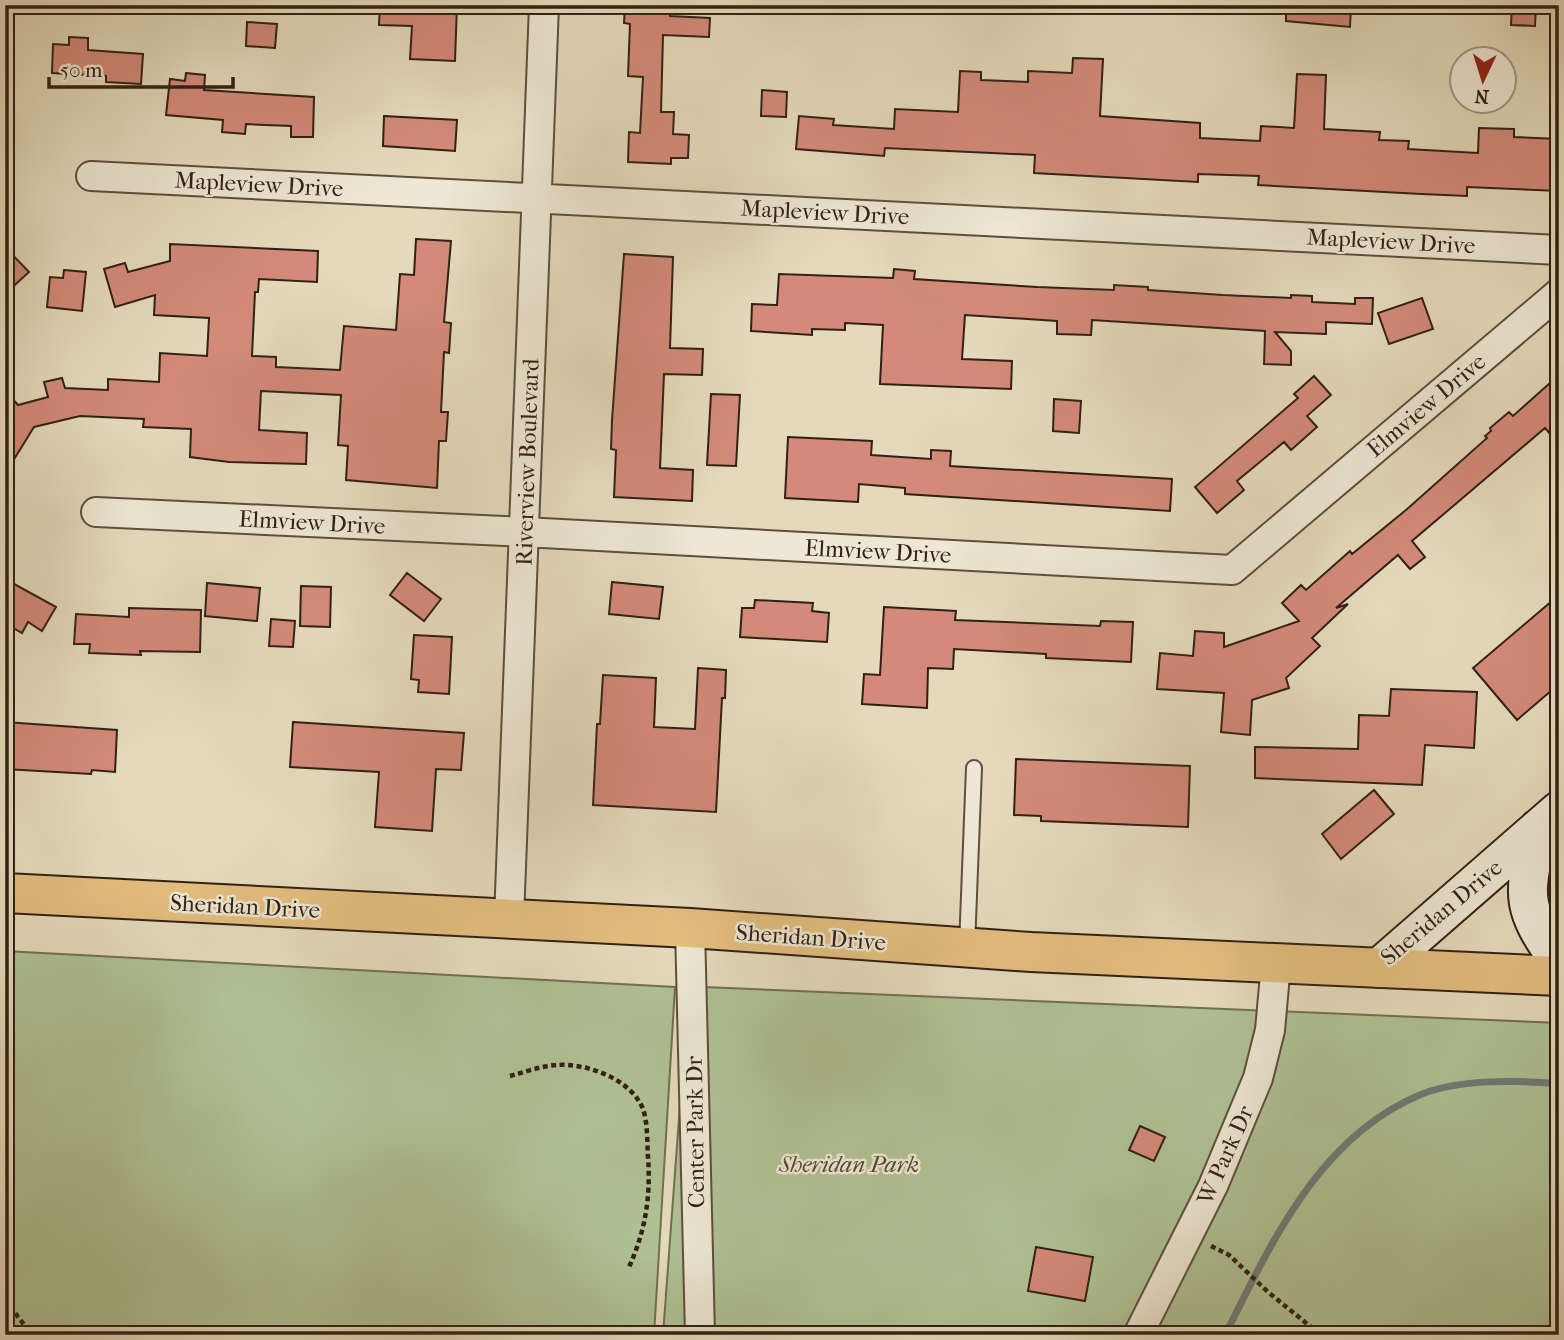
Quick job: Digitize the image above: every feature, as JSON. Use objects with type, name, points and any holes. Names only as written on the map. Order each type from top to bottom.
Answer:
[{"type":"main road","name":"Sheridan Drive","points":[[5,894],[690,928],[967,947],[1379,968],[1548,820]]},
{"type":"main road","points":[[1548,820],[1528,877],[1527,899],[1530,915],[1559,960]]},
{"type":"main road","points":[[1379,968],[1559,976]]},
{"type":"street","name":"Riverview Boulevard","points":[[509,919],[544,5]]},
{"type":"street","name":"Mapleview Drive","points":[[91,176],[1559,250]]},
{"type":"street","name":"Elmview Drive","points":[[96,512],[1232,570],[1559,293]]},
{"type":"street","name":"Center Park Dr","points":[[690,928],[700,1335]]},
{"type":"street","name":"W Park Dr","points":[[1138,1335],[1213,1186],[1258,1078],[1270,1030],[1276,964]]},
{"type":"lane","points":[[967,947],[974,768]]},
{"type":"path","points":[[510,1076],[559,1065],[593,1069],[628,1087],[643,1109],[650,1180],[641,1241],[629,1268]]},
{"type":"path","points":[[1236,1261],[1268,1292],[1311,1326]]},
{"type":"path","points":[[5,1300],[32,1335]]},
{"type":"green space","points":[[5,951],[675,987],[654,1335],[5,1335]]},
{"type":"green space","name":"Sheridan Park","points":[[704,987],[1559,1023],[1559,1335],[663,1335],[680,1105]]},
{"type":"building","points":[[380,5],[457,5],[455,61],[410,59],[412,26],[379,25]]},
{"type":"building","points":[[625,5],[670,5],[670,16],[710,18],[709,37],[663,35],[661,112],[674,112],[673,134],[689,135],[688,158],[671,158],[671,164],[628,162],[629,132],[640,133],[643,77],[628,76],[630,24],[624,23]]},
{"type":"building","points":[[1286,5],[1351,5],[1350,27],[1286,21]]},
{"type":"building","points":[[1512,5],[1536,5],[1535,26],[1511,25]]},
{"type":"building","points":[[247,22],[277,24],[275,48],[246,46]]},
{"type":"building","points":[[69,37],[88,38],[88,50],[143,54],[141,84],[106,82],[106,76],[52,73],[53,44],[69,45]]},
{"type":"building","points":[[1073,58],[1103,59],[1100,116],[1200,123],[1200,138],[1260,141],[1261,126],[1294,128],[1297,74],[1326,75],[1324,129],[1380,132],[1379,140],[1409,141],[1408,149],[1478,153],[1479,128],[1514,129],[1514,137],[1559,139],[1559,191],[1467,187],[1467,196],[1258,185],[1259,176],[1198,174],[1198,182],[1034,173],[1035,155],[885,148],[884,156],[796,149],[799,116],[834,119],[833,125],[894,129],[895,109],[958,112],[960,71],[981,72],[981,80],[1028,82],[1028,71],[1072,73]]},
{"type":"building","points":[[186,73],[205,75],[204,90],[314,97],[313,137],[291,137],[291,126],[246,124],[245,134],[222,132],[223,120],[166,115],[170,79],[185,81]]},
{"type":"building","points":[[762,90],[787,92],[786,117],[761,116]]},
{"type":"building","points":[[384,116],[457,120],[455,151],[383,146]]},
{"type":"building","points":[[416,239],[451,241],[444,322],[451,323],[449,353],[444,352],[441,412],[448,412],[446,441],[439,441],[437,488],[346,480],[348,446],[338,445],[341,395],[261,391],[259,430],[307,433],[306,464],[229,462],[190,457],[191,429],[143,427],[144,419],[80,416],[34,427],[5,474],[5,390],[18,405],[48,397],[44,382],[62,378],[65,388],[108,390],[108,379],[159,382],[160,353],[207,356],[209,318],[154,315],[155,295],[115,307],[104,269],[125,263],[128,272],[170,261],[170,244],[318,251],[317,282],[259,279],[258,292],[255,292],[252,356],[276,357],[276,367],[340,370],[344,326],[396,330],[400,274],[414,275]]},
{"type":"building","points":[[5,247],[29,272],[5,294]]},
{"type":"building","points":[[624,254],[673,257],[670,348],[703,349],[702,375],[664,374],[660,468],[693,470],[692,501],[614,497],[616,450],[611,449],[612,420]]},
{"type":"building","points":[[894,269],[915,271],[914,279],[1037,287],[1114,290],[1114,285],[1223,295],[1291,298],[1291,295],[1312,296],[1312,302],[1355,304],[1355,298],[1373,298],[1372,324],[1326,322],[1326,334],[1275,332],[1291,351],[1291,365],[1264,364],[1265,331],[1092,320],[1091,335],[1057,334],[1057,321],[965,315],[962,359],[1012,361],[1011,389],[880,384],[883,325],[845,323],[845,330],[812,329],[812,335],[751,331],[752,304],[777,305],[779,274],[893,278]]},
{"type":"building","points":[[64,270],[86,272],[82,311],[47,307],[50,277],[63,278]]},
{"type":"building","points":[[1422,298],[1433,329],[1389,344],[1378,313]]},
{"type":"building","points":[[1559,375],[1559,444],[1545,428],[1412,541],[1425,557],[1410,569],[1398,555],[1336,608],[1348,604],[1312,638],[1320,646],[1286,678],[1289,688],[1252,700],[1250,735],[1221,732],[1224,693],[1157,689],[1160,653],[1193,656],[1195,631],[1224,633],[1224,647],[1299,621],[1282,603],[1301,585],[1306,590],[1350,551],[1352,554],[1487,438],[1485,436],[1491,431],[1490,428],[1509,412],[1513,416]]},
{"type":"building","points":[[1314,376],[1331,395],[1307,416],[1317,427],[1291,450],[1284,442],[1237,481],[1244,490],[1217,513],[1195,487],[1298,398],[1294,394]]},
{"type":"building","points":[[711,394],[740,395],[736,466],[707,465]]},
{"type":"building","points":[[1054,399],[1081,401],[1079,433],[1053,431]]},
{"type":"building","points":[[788,437],[872,441],[871,455],[931,459],[931,450],[951,451],[950,466],[1172,479],[1170,511],[905,494],[905,488],[859,484],[858,502],[785,498]]},
{"type":"building","points":[[407,573],[441,599],[424,621],[390,595]]},
{"type":"building","points":[[5,579],[56,607],[42,631],[28,622],[22,633],[5,623]]},
{"type":"building","points":[[612,582],[663,587],[659,619],[609,614]]},
{"type":"building","points":[[207,583],[260,588],[257,621],[205,616]]},
{"type":"building","points":[[301,586],[331,587],[330,627],[300,626]]},
{"type":"building","points":[[1559,595],[1559,684],[1517,720],[1473,668]]},
{"type":"building","points":[[755,600],[813,603],[812,611],[829,613],[827,642],[740,637],[742,608],[754,608]]},
{"type":"building","points":[[884,607],[956,611],[955,620],[1100,626],[1101,621],[1133,622],[1131,662],[1046,658],[1046,654],[954,649],[953,669],[928,668],[927,708],[862,704],[864,674],[880,675]]},
{"type":"building","points":[[129,608],[201,610],[200,652],[140,651],[141,655],[89,653],[90,644],[74,644],[76,614],[129,617]]},
{"type":"building","points":[[271,619],[295,621],[293,647],[269,646]]},
{"type":"building","points":[[414,635],[452,637],[449,694],[418,692],[419,680],[411,679]]},
{"type":"building","points":[[698,668],[726,670],[716,812],[593,805],[597,724],[600,724],[603,675],[656,678],[654,727],[695,729]]},
{"type":"building","points":[[1391,689],[1477,692],[1474,748],[1425,745],[1422,785],[1255,778],[1255,747],[1358,749],[1359,715],[1389,716]]},
{"type":"building","points":[[5,722],[117,730],[115,772],[92,770],[91,774],[5,769]]},
{"type":"building","points":[[293,722],[464,733],[461,770],[436,769],[432,831],[375,827],[379,772],[290,767]]},
{"type":"building","points":[[1016,759],[1190,766],[1188,827],[1041,821],[1041,816],[1014,815]]},
{"type":"building","points":[[1374,790],[1394,814],[1341,859],[1322,834]]},
{"type":"building","points":[[1140,1126],[1165,1137],[1154,1161],[1129,1150]]},
{"type":"building","points":[[1036,1247],[1093,1257],[1085,1301],[1028,1291]]},
{"type":"waterway","points":[[1225,1335],[1261,1264],[1302,1195],[1354,1136],[1386,1113],[1437,1089],[1471,1083],[1508,1081],[1559,1084]]}]
